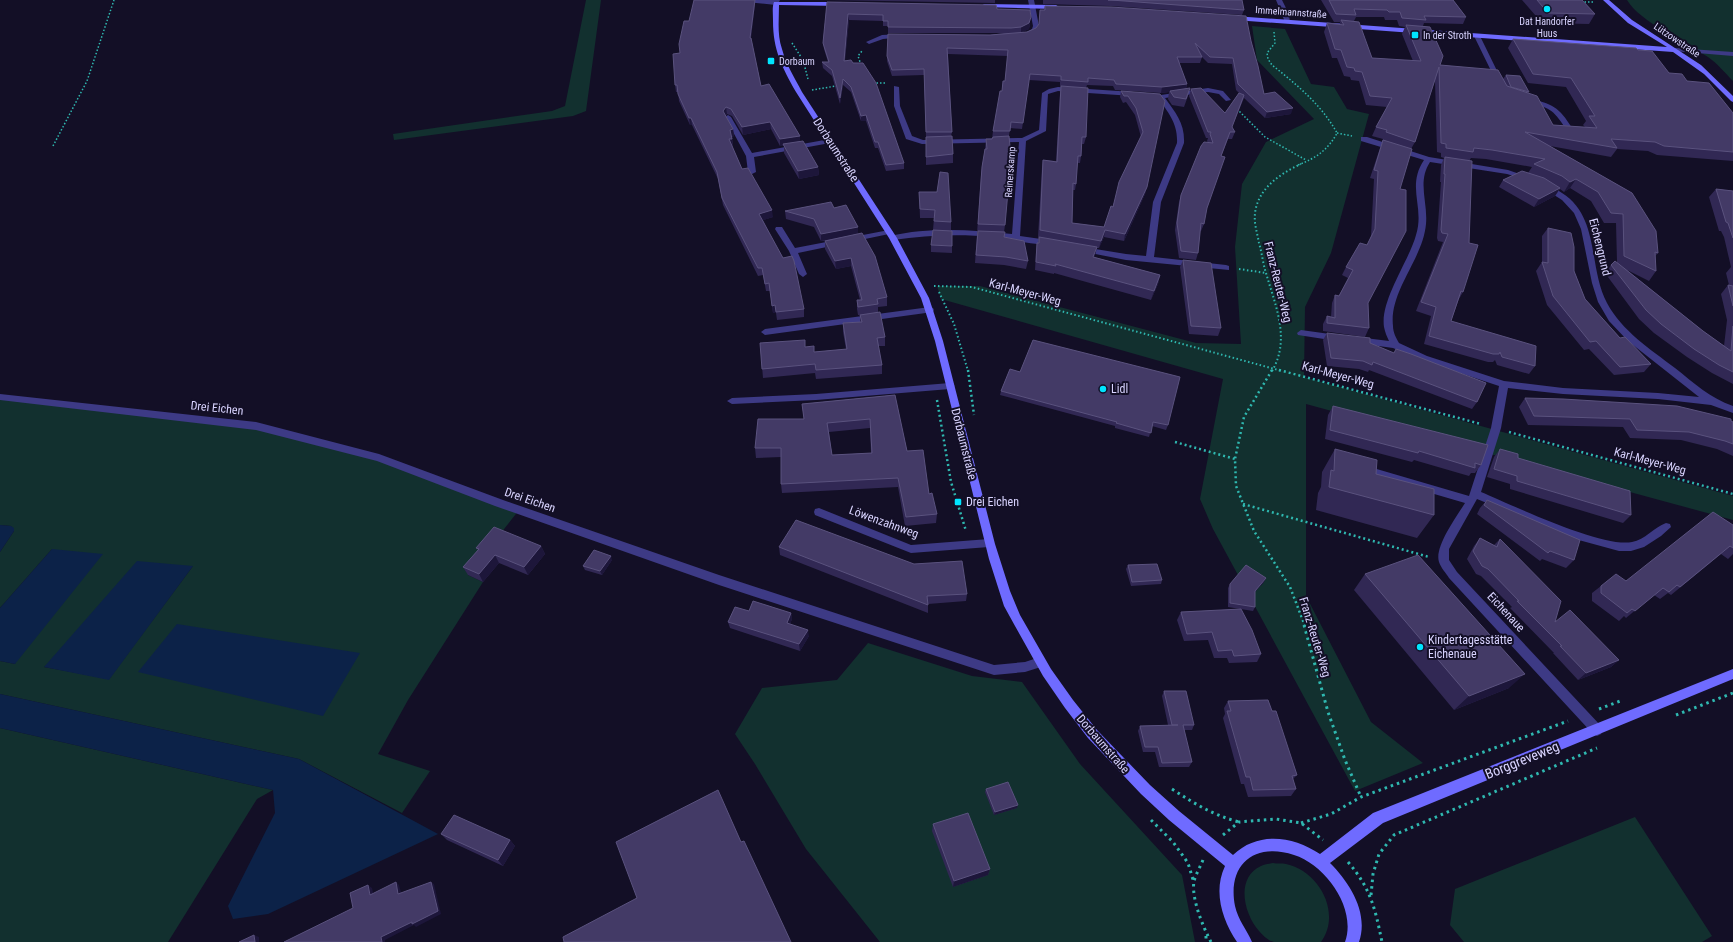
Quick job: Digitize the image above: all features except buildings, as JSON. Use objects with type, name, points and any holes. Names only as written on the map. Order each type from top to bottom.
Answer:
[{"type":"street","points":[[746,0],[849,4]]},
{"type":"street","points":[[1279,0],[1288,22]]},
{"type":"street","name":"Lützowstraße","points":[[1606,0],[1624,17],[1710,75],[1733,100]]},
{"type":"street","name":"Dorbaumstraße","points":[[776,2],[776,32],[781,57],[799,92],[891,235],[930,310],[989,543],[1010,606],[1040,662],[1077,716],[1107,750],[1152,795],[1211,847],[1234,864]]},
{"type":"street","points":[[1019,37],[1029,34],[1035,30],[1036,26],[1032,4]]},
{"type":"street","points":[[976,6],[1032,4],[1061,7]]},
{"type":"street","name":"Immelmannstraße","points":[[1227,17],[1675,50]]},
{"type":"street","points":[[869,42],[882,37],[906,36]]},
{"type":"street","points":[[1477,36],[1502,87]]},
{"type":"street","points":[[1675,50],[1733,54]]},
{"type":"street","points":[[896,87],[897,106],[901,119],[910,137],[922,142],[1023,140]]},
{"type":"street","name":"Reinerskamp","points":[[1016,237],[1023,140],[1042,132],[1046,93],[1051,90],[1072,89],[1142,95]]},
{"type":"street","points":[[1150,258],[1159,194],[1180,146],[1181,137],[1175,116],[1158,96],[1208,90],[1221,92],[1228,100]]},
{"type":"street","points":[[1520,100],[1544,104],[1559,112],[1568,128]]},
{"type":"street","points":[[728,117],[750,156],[752,172]]},
{"type":"street","name":"Eichengrund","points":[[1364,139],[1428,159],[1508,172],[1531,179],[1551,188],[1568,200],[1579,212],[1585,228],[1598,292],[1612,319],[1637,343],[1712,402]]},
{"type":"street","points":[[750,156],[830,141]]},
{"type":"street","points":[[1395,345],[1388,326],[1390,308],[1422,231],[1423,213],[1418,182],[1422,167],[1428,159]]},
{"type":"street","points":[[779,229],[793,251],[803,274]]},
{"type":"street","points":[[793,251],[891,235],[917,233],[1016,237],[1126,257],[1150,258],[1226,268]]},
{"type":"street","points":[[765,332],[930,310]]},
{"type":"street","name":"Eichengrund","points":[[1301,333],[1395,345],[1424,358],[1504,384],[1564,391],[1658,396],[1712,402],[1733,410]]},
{"type":"street","points":[[1444,561],[1444,549],[1474,497],[1496,428],[1504,384]]},
{"type":"street","points":[[732,401],[816,397],[950,386]]},
{"type":"street","name":"Drei Eichen","points":[[0,397],[263,428],[379,458],[499,503],[719,580],[994,670],[1025,667],[1040,662]]},
{"type":"street","points":[[1352,466],[1474,497],[1610,546],[1630,547],[1644,542],[1666,527]]},
{"type":"street","name":"Löwenzahnweg","points":[[819,512],[912,549],[989,543]]},
{"type":"street","name":"Eichenaue","points":[[1444,561],[1453,575],[1597,730]]},
{"type":"street","name":"Borggreveweg","points":[[1321,862],[1378,818],[1733,674]]},
{"type":"street","points":[[1245,942],[1240,936],[1230,917],[1226,897],[1227,879],[1234,864],[1246,852],[1262,845],[1281,845],[1302,851],[1321,862],[1336,878],[1348,898],[1354,919],[1354,938],[1352,942]]},
{"type":"path","points":[[53,146],[86,81],[114,0]]},
{"type":"path","points":[[1580,1],[1585,2]]},
{"type":"path","name":"Franz-Reuter-Weg","points":[[1274,21],[1275,43],[1267,53],[1268,59],[1272,65],[1327,114],[1337,133],[1328,148],[1318,156],[1281,173],[1269,183],[1257,205],[1254,216],[1255,224],[1266,273],[1276,304],[1281,331],[1280,350],[1274,367],[1244,417],[1235,459],[1236,486],[1254,531],[1290,588],[1303,619],[1328,712],[1344,760],[1361,797]]},
{"type":"path","points":[[789,40],[799,52],[807,72],[810,90],[813,96]]},
{"type":"path","points":[[863,70],[858,56],[869,42]]},
{"type":"path","points":[[868,83],[888,84],[896,87]]},
{"type":"path","points":[[810,90],[836,86]]},
{"type":"path","points":[[1228,100],[1265,137],[1307,161]]},
{"type":"path","points":[[1226,268],[1266,273]]},
{"type":"path","points":[[932,279],[948,308],[959,334],[970,382],[975,417]]},
{"type":"path","name":"Karl-Meyer-Weg","points":[[936,286],[972,287],[1274,367],[1733,494]]},
{"type":"path","points":[[1175,442],[1235,459]]},
{"type":"path","points":[[1243,504],[1444,561]]},
{"type":"path","points":[[1674,716],[1733,693]]},
{"type":"path","points":[[1168,786],[1203,809],[1221,817],[1239,822],[1276,819],[1301,823],[1332,814],[1361,797],[1629,698]]},
{"type":"path","points":[[1371,895],[1373,874],[1379,854],[1394,835],[1601,746]]},
{"type":"path","points":[[1206,942],[1194,882],[1204,857],[1211,847],[1227,830],[1239,822]]},
{"type":"path","points":[[1301,823],[1337,850],[1362,879],[1371,895],[1382,942]]},
{"type":"path","points":[[1206,936],[1211,942]]},
{"type":"green space","points":[[586,0],[601,0],[586,111],[573,116],[394,140],[393,134],[552,111],[565,106]]},
{"type":"green space","points":[[1627,0],[1733,0],[1733,81],[1712,60],[1653,24],[1633,8]]},
{"type":"green space","points":[[1252,26],[1285,29],[1311,84],[1334,87],[1347,109],[1369,114],[1331,253],[1305,307],[1304,377],[1733,496],[1733,520],[1306,404],[1306,596],[1371,722],[1423,763],[1355,791],[1213,529],[1200,499],[1223,379],[941,299],[937,286],[980,286],[1196,343],[1241,344],[1235,247],[1242,184],[1266,142],[1314,119],[1257,60]]},
{"type":"green space","points":[[0,397],[256,426],[379,458],[519,510],[468,575],[483,582],[408,700],[378,754],[430,771],[402,813],[299,759],[0,694],[0,661],[15,664],[52,549],[0,608],[0,552],[14,531],[11,526],[0,525]],"holes":[[[193,566],[109,679],[44,667]]]},
{"type":"green space","points":[[868,643],[972,676],[1022,682],[1080,764],[1182,875],[1195,942],[880,942],[806,849],[755,764],[735,734],[762,688],[837,680]]},
{"type":"green space","points":[[0,728],[273,790],[257,799],[168,942],[0,942]]},
{"type":"green space","points":[[1635,817],[1712,936],[1702,942],[1464,942],[1450,925],[1455,889]]},
{"type":"green space","points":[[1265,864],[1286,864],[1298,868],[1317,884],[1324,895],[1328,906],[1329,919],[1327,931],[1321,942],[1274,942],[1266,938],[1254,924],[1246,906],[1245,887],[1253,872]]},
{"type":"water","points":[[0,525],[11,526],[14,528],[14,531],[0,552]]},
{"type":"water","points":[[52,549],[103,554],[15,664],[0,661],[0,608]]},
{"type":"water","points":[[137,561],[193,566],[109,680],[44,667]]},
{"type":"water","points":[[177,624],[360,653],[323,716],[138,672]]},
{"type":"water","points":[[0,694],[299,759],[438,834],[268,914],[233,919],[228,906],[275,813],[273,790],[0,728]]},
{"type":"place","name":"Dat Handorfer Huus","points":[[1547,9]]},
{"type":"place","name":"In der Stroth","points":[[1415,35]]},
{"type":"place","name":"Dorbaum","points":[[771,61]]},
{"type":"place","name":"Lidl","points":[[1103,389]]},
{"type":"place","name":"Drei Eichen","points":[[958,502]]},
{"type":"place","name":"Kindertagesstätte Eichenaue","points":[[1420,647]]}]
